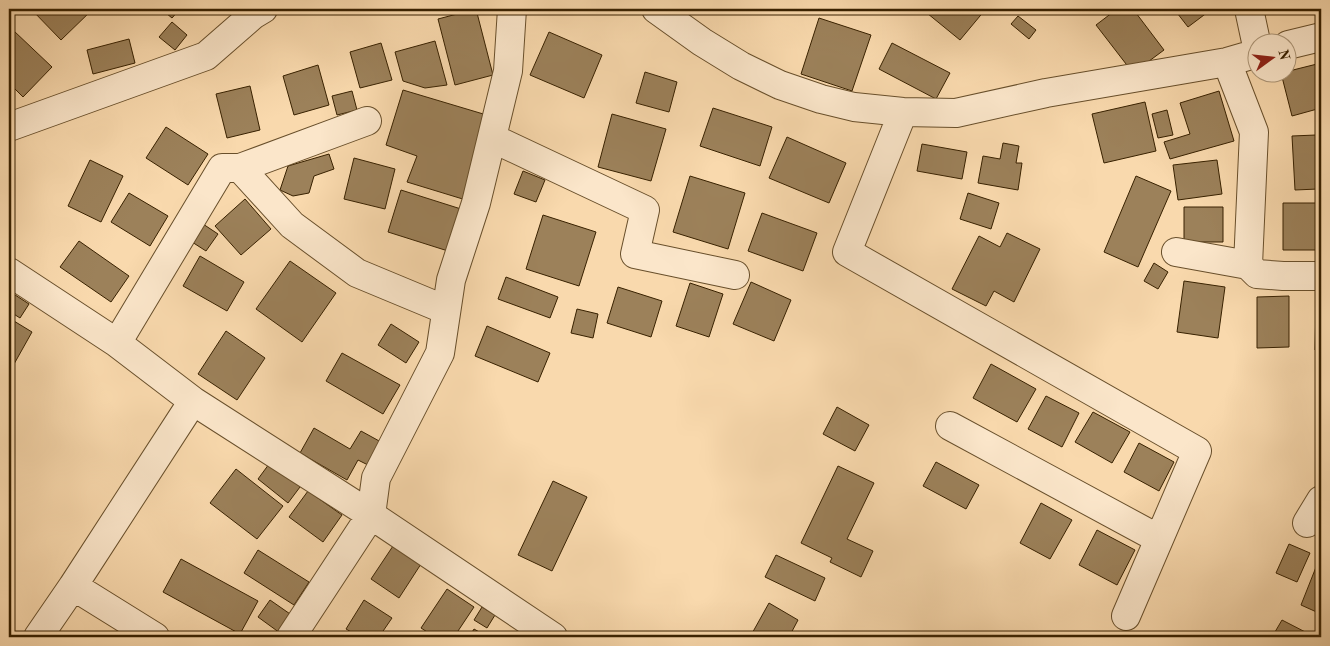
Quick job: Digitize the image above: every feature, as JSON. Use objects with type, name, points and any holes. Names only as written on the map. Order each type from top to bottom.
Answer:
[{"type":"street","points":[[290,637],[371,515],[376,478],[440,353],[451,280],[476,203],[508,71],[512,9]]},
{"type":"street","points":[[656,9],[702,42],[741,66],[780,85],[821,99],[854,107],[903,112],[956,113],[1046,93],[1227,62],[1248,55]]},
{"type":"street","points":[[1249,9],[1254,32]]},
{"type":"street","points":[[9,127],[206,56],[253,11]]},
{"type":"street","points":[[1298,43],[1321,37]]},
{"type":"street","points":[[1227,62],[1254,132],[1248,265]]},
{"type":"street","points":[[903,112],[847,252],[1197,451],[1126,616]]},
{"type":"street","points":[[117,344],[222,168],[240,168],[367,121]]},
{"type":"street","points":[[492,138],[645,210],[635,254],[736,275]]},
{"type":"street","points":[[240,168],[292,225],[357,273],[446,310]]},
{"type":"street","points":[[1176,252],[1248,265],[1257,274],[1321,276]]},
{"type":"street","points":[[9,272],[117,344],[193,401],[371,515],[553,637]]},
{"type":"street","points":[[38,637],[193,401]]},
{"type":"street","points":[[950,426],[1159,539]]},
{"type":"street","points":[[1307,523],[1321,500]]},
{"type":"street","points":[[73,586],[155,637]]},
{"type":"building","points":[[31,9],[93,9],[61,40]]},
{"type":"building","points":[[161,9],[180,9],[172,18]]},
{"type":"building","points":[[476,9],[493,75],[455,85],[438,19]]},
{"type":"building","points":[[922,9],[983,9],[985,10],[960,40]]},
{"type":"building","points":[[1117,9],[1133,9],[1164,50],[1133,73],[1096,25]]},
{"type":"building","points":[[1174,9],[1212,9],[1188,27]]},
{"type":"building","points":[[1018,16],[1036,30],[1029,39],[1011,24]]},
{"type":"building","points":[[819,18],[871,35],[852,91],[801,74]]},
{"type":"building","points":[[172,22],[187,35],[175,50],[159,37]]},
{"type":"building","points":[[14,31],[52,67],[23,97],[9,83],[9,37]]},
{"type":"building","points":[[549,32],[602,55],[584,98],[530,75]]},
{"type":"building","points":[[129,39],[135,63],[93,74],[87,50]]},
{"type":"building","points":[[435,41],[447,85],[425,88],[403,81],[395,52]]},
{"type":"building","points":[[381,43],[392,80],[360,88],[350,52]]},
{"type":"building","points":[[892,43],[950,73],[936,99],[879,69]]},
{"type":"building","points":[[1321,63],[1321,108],[1292,116],[1283,82],[1298,82],[1298,69]]},
{"type":"building","points":[[318,65],[329,105],[294,115],[283,76]]},
{"type":"building","points":[[645,72],[677,82],[669,112],[636,103]]},
{"type":"building","points":[[250,86],[260,130],[227,138],[216,94]]},
{"type":"building","points":[[403,90],[490,116],[466,200],[407,182],[417,156],[386,145]]},
{"type":"building","points":[[352,91],[357,110],[337,115],[332,96]]},
{"type":"building","points":[[1219,91],[1234,141],[1170,159],[1164,142],[1190,134],[1180,103]]},
{"type":"building","points":[[1145,102],[1156,151],[1104,163],[1092,114]]},
{"type":"building","points":[[713,108],[772,127],[760,166],[700,146]]},
{"type":"building","points":[[1167,110],[1173,135],[1158,138],[1152,114]]},
{"type":"building","points":[[612,114],[666,129],[651,181],[598,167]]},
{"type":"building","points":[[166,127],[208,154],[188,185],[146,158]]},
{"type":"building","points":[[1316,135],[1318,189],[1295,190],[1292,136]]},
{"type":"building","points":[[787,137],[846,163],[829,203],[769,178]]},
{"type":"building","points":[[1003,143],[1019,146],[1016,163],[1022,163],[1018,190],[978,183],[983,156],[1000,159]]},
{"type":"building","points":[[922,144],[967,152],[962,179],[917,171]]},
{"type":"building","points":[[329,154],[334,169],[314,176],[309,193],[293,196],[280,190],[288,166]]},
{"type":"building","points":[[354,158],[395,169],[385,209],[344,199]]},
{"type":"building","points":[[90,160],[123,176],[101,222],[68,206]]},
{"type":"building","points":[[1217,160],[1222,194],[1178,200],[1173,165]]},
{"type":"building","points":[[523,171],[545,180],[536,202],[514,194]]},
{"type":"building","points":[[690,176],[745,193],[728,249],[673,232]]},
{"type":"building","points":[[1136,176],[1171,191],[1138,267],[1104,252]]},
{"type":"building","points":[[401,190],[461,209],[448,251],[388,232]]},
{"type":"building","points":[[129,193],[168,216],[150,246],[111,222]]},
{"type":"building","points":[[968,193],[999,203],[991,229],[960,219]]},
{"type":"building","points":[[245,199],[271,229],[241,255],[215,226]]},
{"type":"building","points":[[1283,203],[1316,203],[1316,210],[1321,210],[1321,235],[1316,235],[1316,250],[1283,250]]},
{"type":"building","points":[[1184,207],[1223,207],[1223,242],[1184,242]]},
{"type":"building","points":[[762,213],[817,233],[803,271],[748,251]]},
{"type":"building","points":[[543,215],[596,232],[579,286],[526,269]]},
{"type":"building","points":[[203,224],[218,234],[206,251],[192,242]]},
{"type":"building","points":[[1007,233],[1040,249],[1014,302],[994,291],[986,306],[952,289],[979,236],[1000,247]]},
{"type":"building","points":[[79,241],[129,276],[111,302],[60,267]]},
{"type":"building","points":[[200,256],[244,282],[227,311],[183,286]]},
{"type":"building","points":[[290,261],[336,293],[302,342],[256,309]]},
{"type":"building","points":[[1154,263],[1168,272],[1158,289],[1144,281]]},
{"type":"building","points":[[506,277],[558,297],[550,318],[498,299]]},
{"type":"building","points":[[1184,281],[1225,287],[1218,338],[1177,332]]},
{"type":"building","points":[[751,282],[791,300],[774,341],[733,324]]},
{"type":"building","points":[[690,283],[723,294],[709,337],[676,326]]},
{"type":"building","points":[[618,287],[662,301],[651,337],[607,323]]},
{"type":"building","points":[[9,291],[29,304],[20,318],[9,311]]},
{"type":"building","points":[[1289,296],[1289,347],[1257,348],[1257,297]]},
{"type":"building","points":[[1316,304],[1321,304],[1321,350],[1315,350]]},
{"type":"building","points":[[577,309],[598,314],[593,338],[571,333]]},
{"type":"building","points":[[9,318],[32,332],[9,373]]},
{"type":"building","points":[[391,324],[419,342],[406,363],[378,345]]},
{"type":"building","points":[[487,326],[550,353],[538,382],[475,356]]},
{"type":"building","points":[[226,331],[265,358],[237,400],[198,374]]},
{"type":"building","points":[[342,353],[400,385],[383,414],[326,381]]},
{"type":"building","points":[[991,364],[1036,389],[1017,422],[973,398]]},
{"type":"building","points":[[1046,396],[1079,413],[1062,447],[1028,429]]},
{"type":"building","points":[[837,407],[869,425],[855,451],[823,434]]},
{"type":"building","points":[[1093,412],[1130,432],[1112,463],[1075,442]]},
{"type":"building","points":[[314,428],[350,449],[361,431],[381,442],[368,465],[358,460],[347,480],[300,453]]},
{"type":"building","points":[[1139,443],[1174,462],[1159,491],[1124,472]]},
{"type":"building","points":[[272,460],[303,483],[288,503],[258,479]]},
{"type":"building","points":[[936,462],[979,485],[966,509],[923,486]]},
{"type":"building","points":[[838,466],[874,483],[847,539],[873,551],[861,577],[830,562],[832,558],[801,543]]},
{"type":"building","points":[[236,469],[283,506],[257,539],[210,503]]},
{"type":"building","points":[[553,481],[587,497],[552,571],[518,555]]},
{"type":"building","points":[[308,491],[342,515],[323,542],[289,517]]},
{"type":"building","points":[[1041,503],[1072,520],[1050,559],[1020,543]]},
{"type":"building","points":[[1097,530],[1135,550],[1117,585],[1079,565]]},
{"type":"building","points":[[1289,544],[1310,553],[1297,582],[1276,573]]},
{"type":"building","points":[[393,546],[421,564],[399,598],[371,579]]},
{"type":"building","points":[[258,550],[309,582],[294,605],[244,573]]},
{"type":"building","points":[[776,555],[825,578],[815,601],[765,577]]},
{"type":"building","points":[[1321,558],[1321,614],[1301,605]]},
{"type":"building","points":[[181,559],[258,601],[240,634],[163,592]]},
{"type":"building","points":[[447,589],[474,607],[454,637],[435,637],[421,628]]},
{"type":"building","points":[[270,600],[293,616],[280,633],[258,617]]},
{"type":"building","points":[[364,600],[392,618],[379,637],[360,637],[346,629]]},
{"type":"building","points":[[769,603],[798,620],[789,637],[750,637]]},
{"type":"building","points":[[482,607],[495,615],[487,628],[474,620]]},
{"type":"building","points":[[1282,620],[1315,637],[1272,637]]},
{"type":"building","points":[[474,629],[488,637],[469,637]]}]
